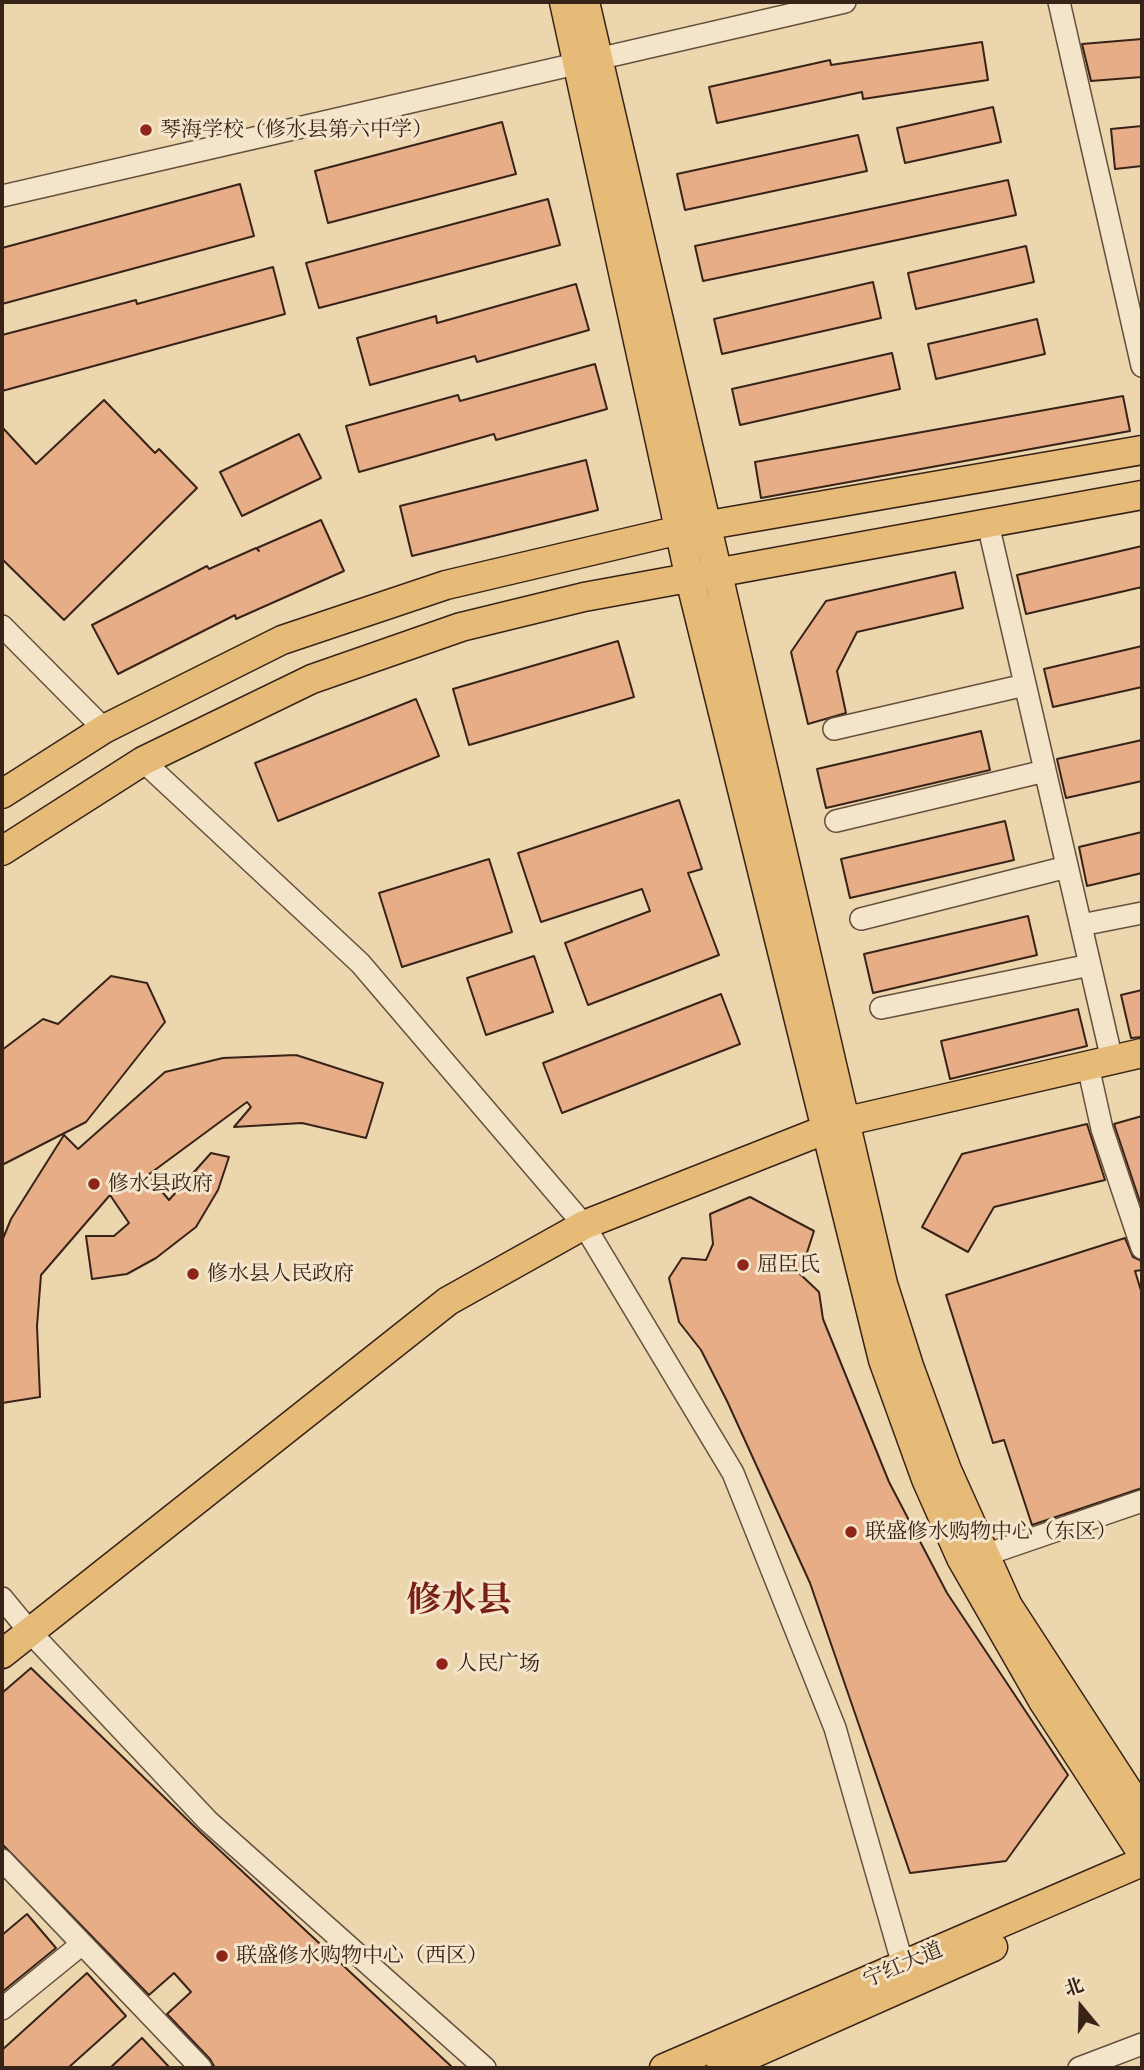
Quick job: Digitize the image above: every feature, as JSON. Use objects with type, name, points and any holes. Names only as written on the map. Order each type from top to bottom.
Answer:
[{"type":"main road","points":[[564,2],[589,62]]},
{"type":"main road","points":[[585,2],[589,62],[703,577],[836,1125],[883,1284],[947,1470],[973,1556],[1043,1701],[1142,1853]]},
{"type":"main road","points":[[2,794],[104,729],[282,640],[446,585],[693,528],[1142,450]]},
{"type":"main road","points":[[2,850],[143,761],[312,679],[461,627],[584,597],[1142,495]]},
{"type":"main road","points":[[2,1654],[448,1301],[584,1224],[836,1125],[1142,1053]]},
{"type":"main road","points":[[973,1556],[1142,1812]]},
{"type":"main road","name":"宁红大道","points":[[664,2068],[1142,1863]]},
{"type":"main road","name":"宁红大道","points":[[721,2068],[1142,1883]]},
{"type":"street","points":[[2,196],[845,2]]},
{"type":"street","points":[[1059,2],[1142,366]]},
{"type":"street","points":[[988,524],[1090,965],[1100,1063],[1102,1129],[1142,1248]]},
{"type":"street","points":[[2,626],[104,729]]},
{"type":"street","points":[[834,729],[1025,685]]},
{"type":"street","points":[[143,761],[359,963],[584,1224],[733,1473],[835,1728],[903,1965]]},
{"type":"street","points":[[836,821],[1045,771]]},
{"type":"street","points":[[861,919],[1067,867]]},
{"type":"street","points":[[1081,925],[1142,912]]},
{"type":"street","points":[[881,1008],[1090,965]]},
{"type":"street","points":[[973,1556],[1142,1501]]},
{"type":"street","points":[[2,1598],[30,1632],[208,1821],[485,2068]]},
{"type":"street","points":[[2,1860],[201,2068]]},
{"type":"street","points":[[2,2009],[82,1944]]},
{"type":"street","points":[[1079,2068],[1142,2044]]},
{"type":"building","points":[[1142,39],[1142,77],[1091,81],[1082,44]]},
{"type":"building","points":[[982,42],[988,80],[863,99],[862,92],[717,123],[709,87],[830,60],[831,65]]},
{"type":"building","points":[[993,107],[1001,142],[905,163],[897,128]]},
{"type":"building","points":[[502,122],[516,174],[328,223],[315,171]]},
{"type":"building","points":[[1142,126],[1142,166],[1115,169],[1111,129]]},
{"type":"building","points":[[858,135],[867,171],[685,210],[677,174]]},
{"type":"building","points":[[1008,180],[1016,215],[703,281],[695,246]]},
{"type":"building","points":[[240,184],[254,236],[2,304],[2,248]]},
{"type":"building","points":[[548,199],[560,245],[319,308],[306,263]]},
{"type":"building","points":[[1026,246],[1034,282],[916,309],[908,273]]},
{"type":"building","points":[[273,267],[285,314],[2,391],[2,335],[136,300],[137,304]]},
{"type":"building","points":[[873,282],[881,318],[722,354],[714,319]]},
{"type":"building","points":[[576,284],[589,330],[477,362],[475,356],[370,385],[357,338],[436,316],[437,323]]},
{"type":"building","points":[[1037,319],[1045,354],[936,379],[928,344]]},
{"type":"building","points":[[892,353],[900,389],[740,425],[732,389]]},
{"type":"building","points":[[595,364],[607,409],[496,440],[494,434],[359,472],[346,426],[458,395],[460,401]]},
{"type":"building","points":[[1123,396],[1130,431],[761,498],[755,462]]},
{"type":"building","points":[[104,400],[155,453],[159,449],[197,488],[64,620],[2,559],[2,427],[36,464]]},
{"type":"building","points":[[299,434],[321,478],[242,516],[220,472]]},
{"type":"building","points":[[586,460],[598,510],[412,556],[400,506]]},
{"type":"building","points":[[321,520],[344,571],[236,619],[235,615],[118,674],[92,625],[207,566],[209,569],[256,548],[259,551],[257,548]]},
{"type":"building","points":[[1142,546],[1142,587],[1026,614],[1017,575]]},
{"type":"building","points":[[955,572],[963,608],[857,632],[837,671],[846,713],[808,724],[791,652],[826,601]]},
{"type":"building","points":[[618,641],[634,697],[469,745],[453,689]]},
{"type":"building","points":[[1142,646],[1142,687],[1053,707],[1044,669]]},
{"type":"building","points":[[416,699],[439,756],[278,821],[255,763]]},
{"type":"building","points":[[981,731],[990,770],[826,808],[817,769]]},
{"type":"building","points":[[1142,740],[1142,781],[1066,798],[1057,759]]},
{"type":"building","points":[[679,800],[702,869],[688,873],[719,955],[588,1005],[565,943],[650,911],[642,889],[541,922],[518,853]]},
{"type":"building","points":[[1005,821],[1014,860],[850,898],[841,859]]},
{"type":"building","points":[[1142,832],[1142,873],[1087,886],[1079,847]]},
{"type":"building","points":[[489,859],[512,932],[402,967],[379,893]]},
{"type":"building","points":[[1028,916],[1037,955],[873,993],[864,954]]},
{"type":"building","points":[[534,956],[553,1012],[486,1035],[467,978]]},
{"type":"building","points":[[111,976],[147,983],[165,1022],[86,1122],[2,1165],[2,1050],[43,1019],[58,1024]]},
{"type":"building","points":[[1142,990],[1142,1037],[1131,1038],[1121,995]]},
{"type":"building","points":[[721,994],[740,1044],[562,1113],[543,1063]]},
{"type":"building","points":[[1078,1009],[1087,1046],[950,1079],[941,1041]]},
{"type":"building","name":"修水县政府","points":[[296,1055],[383,1083],[366,1138],[302,1123],[234,1127],[251,1107],[247,1102],[148,1175],[169,1200],[211,1153],[229,1157],[218,1190],[196,1227],[156,1258],[127,1274],[92,1279],[86,1236],[114,1236],[129,1223],[110,1195],[41,1275],[37,1326],[40,1397],[2,1403],[2,1241],[11,1219],[64,1135],[78,1149],[165,1072],[223,1058]]},
{"type":"building","points":[[1142,1116],[1142,1201],[1140,1202],[1114,1124]]},
{"type":"building","points":[[1087,1124],[1105,1180],[994,1207],[968,1252],[922,1227],[962,1154]]},
{"type":"building","name":"联盛修水购物中心（东区）","points":[[750,1197],[814,1231],[800,1274],[819,1292],[823,1319],[889,1482],[947,1593],[1068,1775],[1006,1861],[910,1873],[810,1583],[727,1401],[701,1350],[679,1322],[669,1278],[682,1258],[706,1260],[713,1244],[710,1214]]},
{"type":"building","points":[[1125,1238],[1133,1257],[1142,1261],[1142,1270],[1135,1271],[1142,1294],[1142,1488],[1032,1525],[1004,1440],[993,1443],[946,1295]]},
{"type":"building","name":"联盛修水购物中心（西区）","points":[[31,1668],[199,1831],[453,2068],[215,2068],[210,2059],[167,2014],[191,1992],[174,1973],[149,1995],[2,1844],[2,1693]]},
{"type":"building","points":[[27,1914],[56,1948],[2,1992],[2,1935]]},
{"type":"building","points":[[87,1973],[126,2016],[68,2068],[2,2068],[2,2050]]},
{"type":"building","points":[[142,2038],[170,2068],[110,2068]]},
{"type":"place","name":"琴海学校（修水县第六中学）","points":[[146,130]]},
{"type":"place","name":"修水县政府","points":[[94,1184]]},
{"type":"place","name":"屈臣氏","points":[[743,1265]]},
{"type":"place","name":"修水县人民政府","points":[[193,1274]]},
{"type":"place","name":"联盛修水购物中心（东区）","points":[[851,1532]]},
{"type":"place","name":"人民广场","points":[[442,1664]]},
{"type":"place","name":"联盛修水购物中心（西区）","points":[[222,1956]]},
{"type":"district","name":"修水县","points":[[459,1601]]}]
